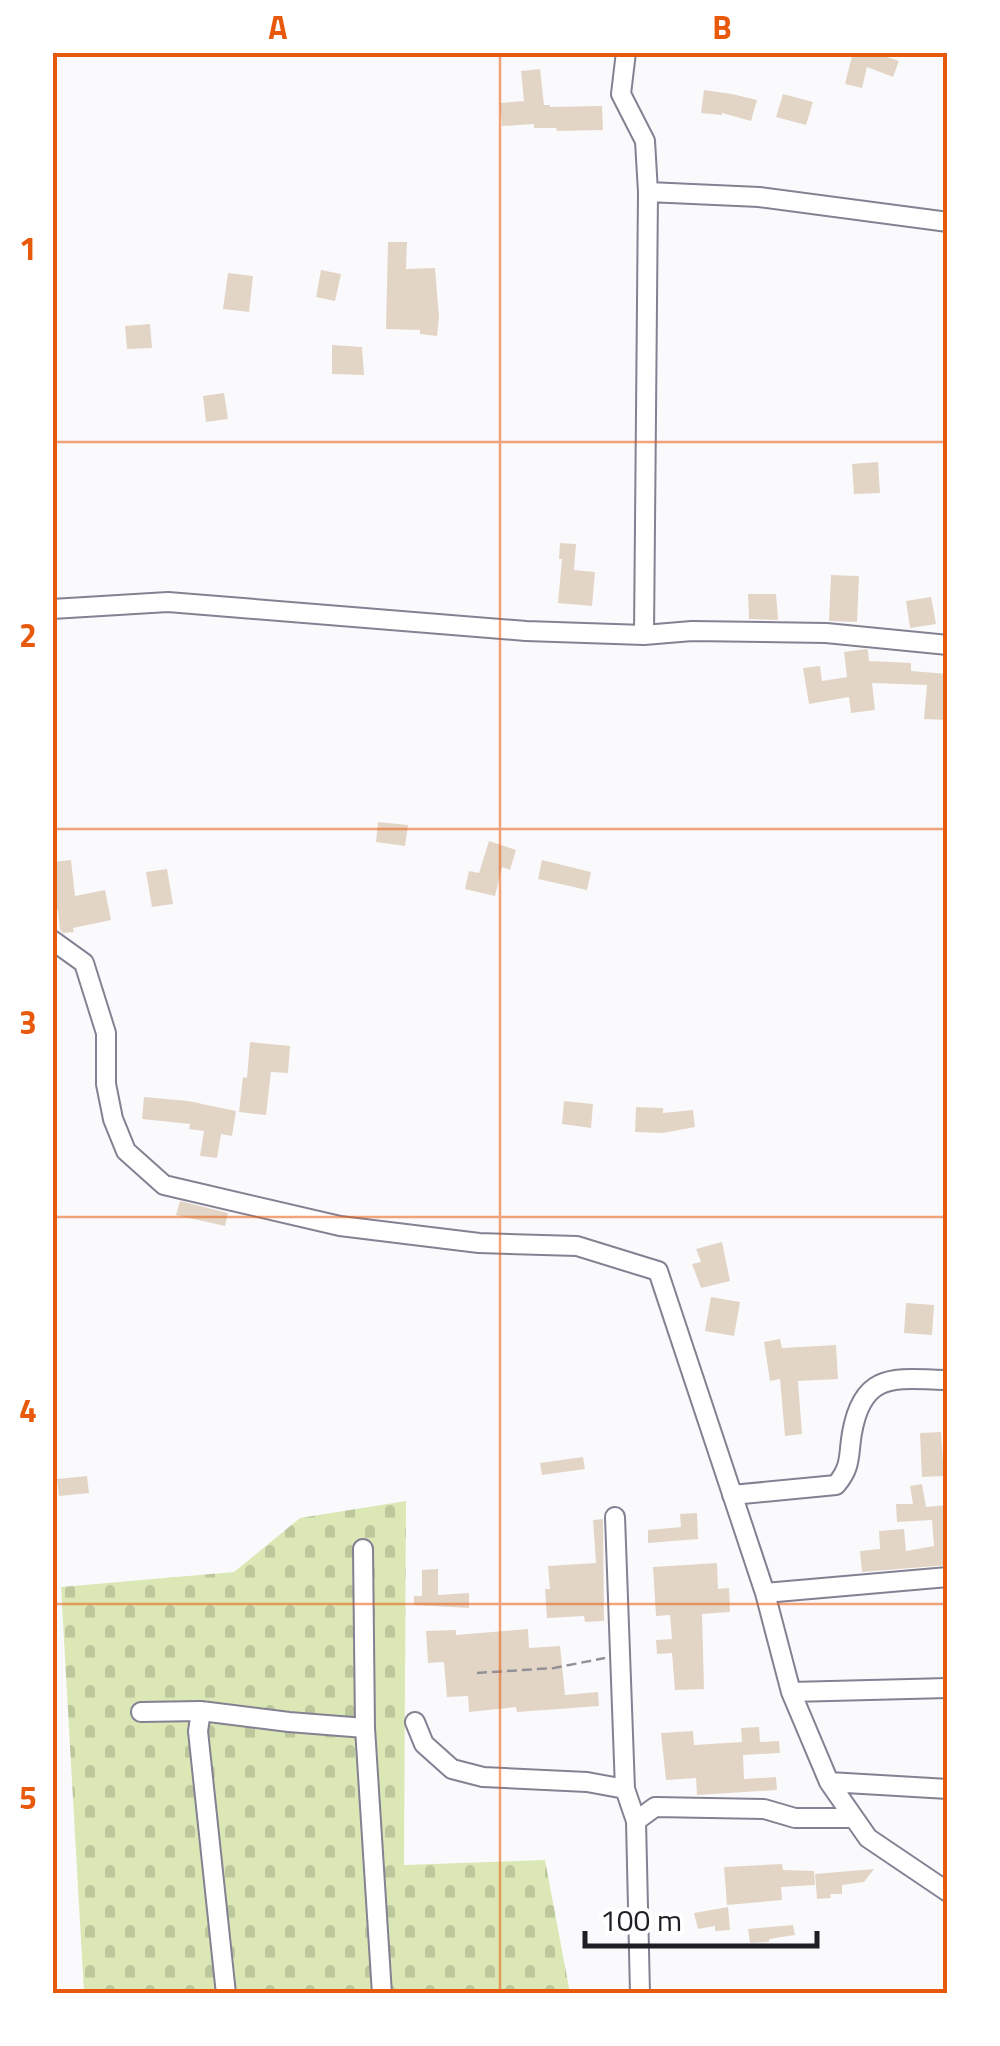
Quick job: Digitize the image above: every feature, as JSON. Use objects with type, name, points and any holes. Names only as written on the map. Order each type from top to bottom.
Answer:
[{"type":"street","points":[[626,52],[620,94],[645,141],[648,192],[644,635]]},
{"type":"street","points":[[648,192],[758,197],[948,222]]},
{"type":"street","points":[[52,609],[168,602],[508,629],[644,635],[692,631],[826,633],[948,645]]},
{"type":"street","points":[[52,940],[84,963],[106,1033],[106,1084],[113,1119],[126,1151],[164,1185],[340,1226],[479,1243],[577,1246],[658,1272],[765,1593],[791,1692],[828,1782],[868,1838],[948,1892]]},
{"type":"street","points":[[732,1495],[836,1485],[846,1473],[860,1403],[877,1384],[901,1378],[946,1380],[948,1402]]},
{"type":"street","points":[[614,1517],[625,1790],[636,1821],[640,1994]]},
{"type":"street","points":[[363,1549],[366,1728],[382,1994]]},
{"type":"street","points":[[765,1593],[948,1577]]},
{"type":"street","points":[[791,1692],[948,1688]]},
{"type":"street","points":[[142,1712],[201,1711],[366,1728]]},
{"type":"street","points":[[201,1711],[198,1731],[226,1994]]},
{"type":"street","points":[[415,1722],[424,1744],[452,1769],[483,1776],[587,1782],[625,1790]]},
{"type":"street","points":[[828,1782],[948,1789]]},
{"type":"street","points":[[636,1821],[655,1807],[764,1808],[796,1818],[854,1818]]},
{"type":"path","points":[[477,1673],[554,1668],[621,1654]]},
{"type":"green space","points":[[406,1501],[404,1865],[545,1860],[570,1993],[84,1993],[61,1587],[234,1572],[300,1518]]},
{"type":"building","points":[[853,52],[872,52],[899,61],[893,77],[867,67],[862,88],[845,84]]},
{"type":"building","points":[[540,69],[544,105],[602,106],[603,130],[557,131],[534,128],[534,124],[502,126],[500,103],[524,101],[521,71]]},
{"type":"building","points":[[704,90],[757,100],[751,121],[722,113],[701,113]]},
{"type":"building","points":[[783,94],[813,102],[806,125],[776,117]]},
{"type":"building","points":[[388,242],[407,242],[406,269],[435,268],[437,336],[420,334],[420,330],[386,329]]},
{"type":"building","points":[[321,270],[341,274],[335,301],[316,297]]},
{"type":"building","points":[[228,273],[253,276],[249,312],[223,309]]},
{"type":"building","points":[[150,324],[152,348],[127,349],[125,326]]},
{"type":"building","points":[[332,345],[362,347],[364,375],[332,374]]},
{"type":"building","points":[[224,393],[228,419],[206,422],[203,396]]},
{"type":"building","points":[[878,462],[880,493],[854,494],[852,464]]},
{"type":"building","points":[[560,543],[576,544],[574,570],[595,572],[592,606],[558,603]]},
{"type":"building","points":[[831,575],[859,576],[857,622],[829,621]]},
{"type":"building","points":[[748,594],[776,594],[778,620],[749,619]]},
{"type":"building","points":[[931,597],[936,624],[910,628],[906,601]]},
{"type":"building","points":[[866,649],[869,661],[911,663],[911,671],[948,674],[948,720],[924,719],[927,685],[872,683],[875,710],[851,713],[849,697],[809,704],[803,668],[820,666],[822,681],[847,677],[844,652]]},
{"type":"building","points":[[378,822],[408,825],[405,846],[376,842]]},
{"type":"building","points":[[489,841],[516,850],[510,870],[502,867],[495,896],[465,889],[469,871],[479,873]]},
{"type":"building","points":[[71,860],[75,896],[105,890],[111,920],[63,933],[58,910],[52,910],[52,862]]},
{"type":"building","points":[[542,860],[591,872],[587,890],[538,879]]},
{"type":"building","points":[[167,869],[173,904],[152,907],[146,872]]},
{"type":"building","points":[[250,1042],[290,1046],[288,1073],[271,1072],[266,1115],[239,1112]]},
{"type":"building","points":[[144,1097],[236,1111],[232,1136],[221,1134],[217,1158],[200,1156],[204,1131],[189,1129],[190,1124],[142,1119]]},
{"type":"building","points":[[564,1101],[593,1104],[591,1128],[562,1124]]},
{"type":"building","points":[[636,1107],[663,1108],[663,1113],[693,1110],[695,1127],[663,1133],[635,1132]]},
{"type":"building","points":[[180,1201],[228,1213],[225,1226],[176,1215]]},
{"type":"building","points":[[722,1242],[730,1281],[701,1288],[692,1264],[701,1262],[696,1249]]},
{"type":"building","points":[[711,1297],[740,1302],[734,1336],[705,1331]]},
{"type":"building","points":[[906,1303],[934,1305],[932,1335],[904,1333]]},
{"type":"building","points":[[780,1339],[782,1348],[836,1345],[838,1379],[798,1381],[802,1434],[785,1436],[780,1379],[770,1381],[764,1342]]},
{"type":"building","points":[[941,1432],[944,1476],[922,1477],[920,1433]]},
{"type":"building","points":[[583,1457],[585,1469],[542,1475],[540,1463]]},
{"type":"building","points":[[87,1476],[89,1493],[59,1496],[57,1479]]},
{"type":"building","points":[[922,1484],[926,1507],[947,1505],[948,1565],[862,1572],[860,1551],[880,1549],[879,1531],[904,1529],[906,1551],[934,1546],[932,1520],[897,1522],[896,1504],[913,1504],[910,1486]]},
{"type":"building","points":[[697,1513],[698,1539],[648,1543],[648,1530],[681,1527],[680,1514]]},
{"type":"building","points":[[603,1519],[604,1621],[585,1622],[584,1616],[547,1618],[548,1566],[596,1563],[593,1520]]},
{"type":"building","points":[[717,1563],[718,1589],[729,1588],[730,1612],[702,1614],[704,1689],[675,1690],[672,1653],[657,1654],[656,1640],[672,1639],[670,1615],[656,1616],[653,1567]]},
{"type":"building","points":[[438,1569],[438,1595],[469,1593],[469,1608],[414,1605],[414,1596],[422,1596],[422,1570]]},
{"type":"building","points":[[528,1629],[529,1648],[560,1646],[565,1695],[598,1692],[599,1706],[469,1712],[468,1696],[447,1697],[444,1662],[428,1663],[426,1631],[456,1630],[456,1635]]},
{"type":"building","points":[[759,1727],[760,1742],[779,1741],[780,1753],[743,1755],[744,1779],[776,1777],[777,1790],[697,1795],[696,1778],[666,1780],[661,1733],[693,1731],[694,1745],[742,1742],[741,1728]]},
{"type":"building","points":[[782,1864],[783,1870],[814,1871],[815,1885],[781,1887],[782,1900],[727,1905],[724,1867]]},
{"type":"building","points":[[874,1869],[864,1882],[842,1885],[842,1894],[817,1899],[815,1874]]},
{"type":"building","points":[[728,1907],[730,1930],[715,1931],[715,1926],[698,1929],[694,1913]]},
{"type":"building","points":[[793,1925],[795,1935],[750,1943],[748,1929]]}]
